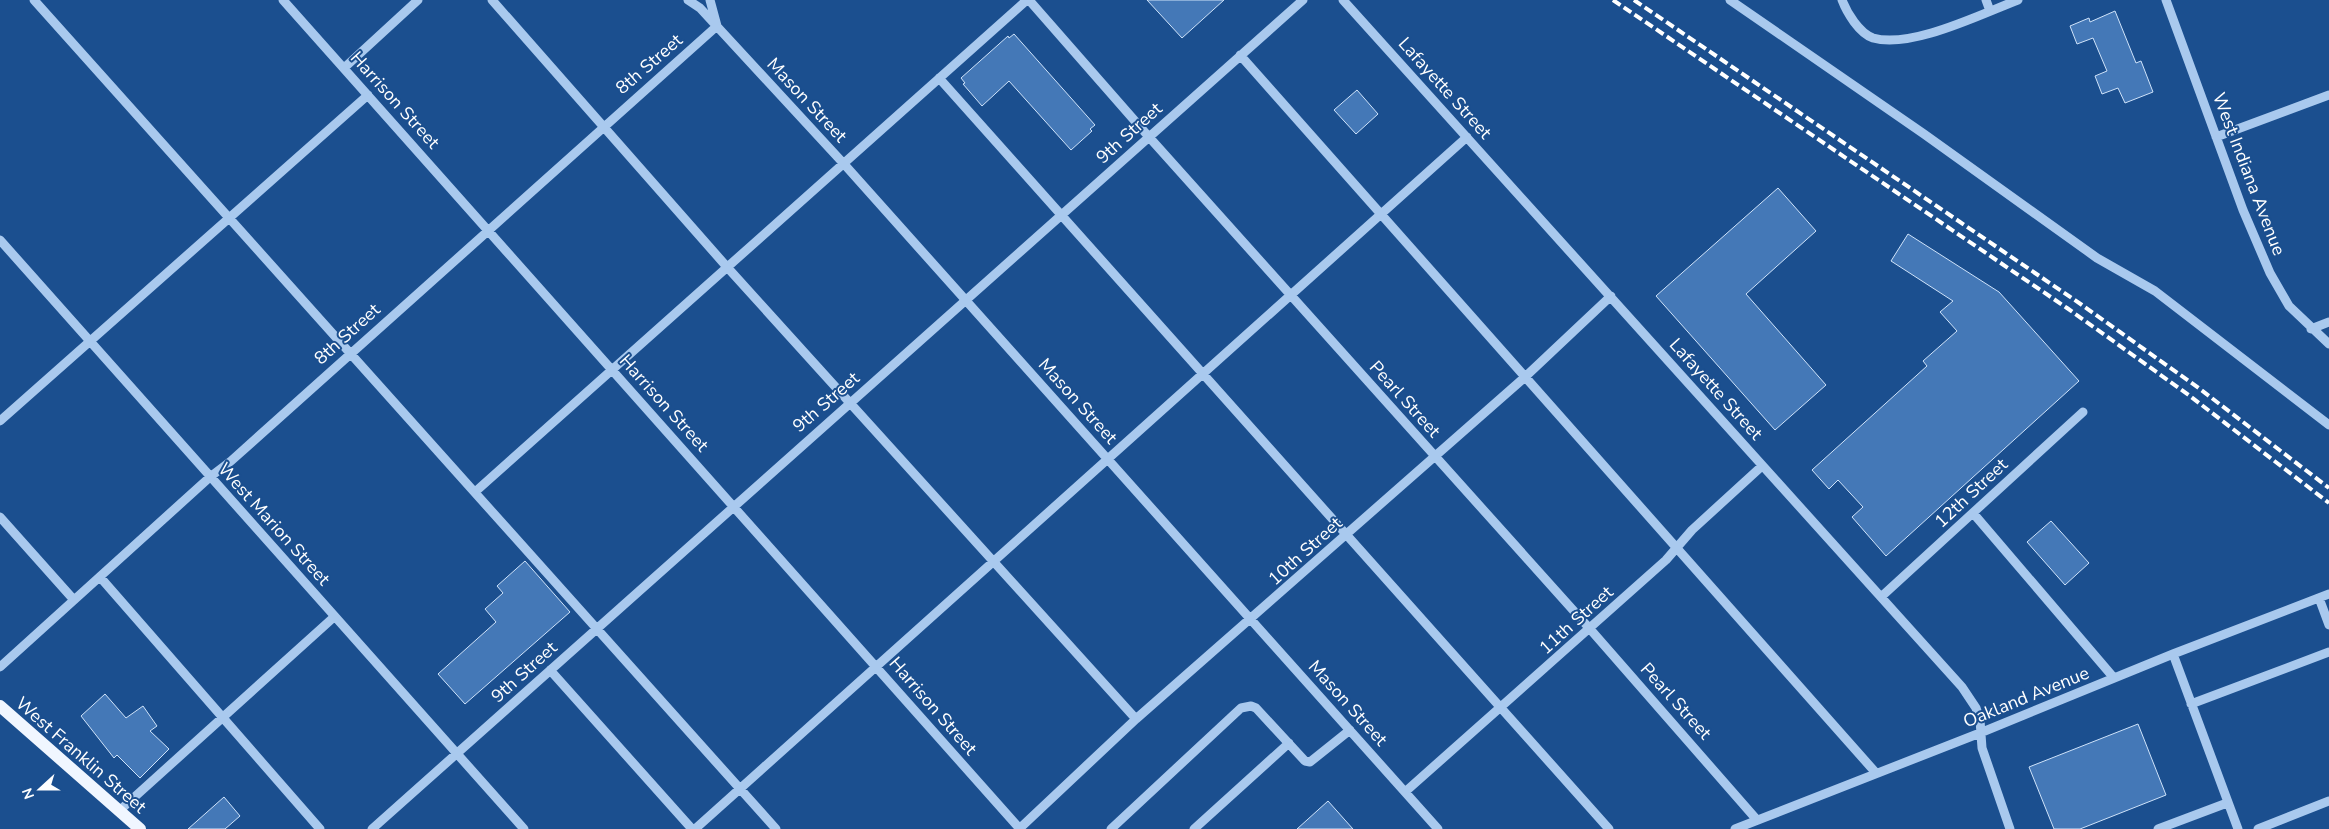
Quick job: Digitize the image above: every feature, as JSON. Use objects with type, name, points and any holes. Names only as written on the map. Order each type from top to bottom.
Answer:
[{"type":"main road","name":"West Franklin Street","points":[[0,706],[140,829]]},
{"type":"street","points":[[34,0],[776,829]]},
{"type":"street","name":"Harrison Street","points":[[283,0],[489,230],[611,370],[878,667],[1019,829]]},
{"type":"street","points":[[344,68],[418,0]]},
{"type":"street","points":[[492,0],[727,267],[1136,719]]},
{"type":"street","name":"Mason Street","points":[[688,0],[700,8],[844,164],[1438,829]]},
{"type":"street","points":[[710,0],[717,26]]},
{"type":"street","points":[[475,492],[1028,0]]},
{"type":"street","name":"Pearl Street","points":[[1028,0],[1590,629],[1757,820]]},
{"type":"street","name":"9th Street","points":[[372,829],[1303,0]]},
{"type":"street","name":"Lafayette Street","points":[[1343,0],[1969,696],[1980,720],[1980,733],[1985,761],[2010,829]]},
{"type":"street","points":[[1730,0],[1924,134],[2097,258],[2154,291],[2329,425]]},
{"type":"street","points":[[1842,0],[1845,8],[1859,28],[1872,37],[1893,41],[1916,38],[2018,0]]},
{"type":"street","points":[[1986,0],[1990,11]]},
{"type":"street","name":"West Indiana Avenue","points":[[2166,0],[2216,136],[2270,273],[2289,306],[2311,329],[2329,344]]},
{"type":"street","name":"8th Street","points":[[0,667],[210,477],[717,26]]},
{"type":"street","points":[[1240,55],[1524,378],[1677,547],[1876,773]]},
{"type":"street","points":[[939,78],[1609,829]]},
{"type":"street","points":[[0,421],[228,217],[368,95]]},
{"type":"street","points":[[2216,136],[2329,95]]},
{"type":"street","points":[[550,670],[693,829],[741,789],[878,667],[1467,137]]},
{"type":"street","name":"West Marion Street","points":[[0,240],[524,829]]},
{"type":"street","name":"10th Street","points":[[1019,829],[1136,719],[1524,378],[1611,296]]},
{"type":"street","points":[[2311,329],[2329,322]]},
{"type":"street","name":"12th Street","points":[[1881,598],[2083,412]]},
{"type":"street","name":"11th Street","points":[[1405,792],[1666,560],[1692,530],[1762,466]]},
{"type":"street","points":[[1973,513],[2114,678]]},
{"type":"street","points":[[0,516],[74,600]]},
{"type":"street","points":[[100,577],[320,829]]},
{"type":"street","name":"Oakland Avenue","points":[[1735,829],[1980,733],[2173,654],[2329,594]]},
{"type":"street","points":[[2319,598],[2329,624]]},
{"type":"street","points":[[119,811],[334,617]]},
{"type":"street","points":[[2192,704],[2329,652]]},
{"type":"street","points":[[2173,654],[2238,829]]},
{"type":"street","points":[[1111,829],[1241,708],[1251,706],[1256,708],[1305,761],[1310,762],[1350,730]]},
{"type":"street","points":[[1194,829],[1289,744]]},
{"type":"street","points":[[2258,829],[2329,801]]},
{"type":"street","points":[[2158,829],[2227,803]]},
{"type":"building","points":[[1147,0],[1224,0],[1182,38]]},
{"type":"building","points":[[2115,11],[2136,63],[2141,61],[2153,92],[2125,103],[2118,88],[2102,94],[2095,76],[2107,71],[2093,38],[2077,44],[2070,26],[2089,18],[2090,22]]},
{"type":"building","points":[[1014,34],[1095,125],[1090,129],[1092,131],[1071,150],[1009,81],[982,106],[963,84],[965,83],[961,78],[1008,36],[1009,38]]},
{"type":"building","points":[[1357,90],[1378,114],[1356,134],[1334,110]]},
{"type":"building","points":[[1778,188],[1816,231],[1746,294],[1826,385],[1775,430],[1656,296]]},
{"type":"building","points":[[1908,234],[1999,292],[2079,381],[1886,556],[1852,517],[1863,507],[1838,480],[1829,489],[1812,470],[1927,366],[1923,361],[1957,331],[1940,312],[1953,301],[1891,261]]},
{"type":"building","points":[[2051,521],[2089,563],[2065,585],[2027,542]]},
{"type":"building","points":[[525,561],[570,612],[465,704],[438,674],[496,622],[485,609],[503,593],[497,586]]},
{"type":"building","points":[[105,694],[126,718],[143,706],[157,726],[150,731],[169,749],[140,778],[117,755],[114,758],[81,716]]},
{"type":"building","points":[[2138,724],[2166,795],[2080,829],[2054,829],[2029,767]]},
{"type":"building","points":[[224,797],[240,816],[225,829],[188,829]]},
{"type":"building","points":[[1328,801],[1353,829],[1297,829]]},
{"type":"railway","points":[[1613,0],[2067,308],[2190,396],[2329,503]]},
{"type":"railway","points":[[1634,0],[2082,305],[2200,389],[2329,488]]}]
